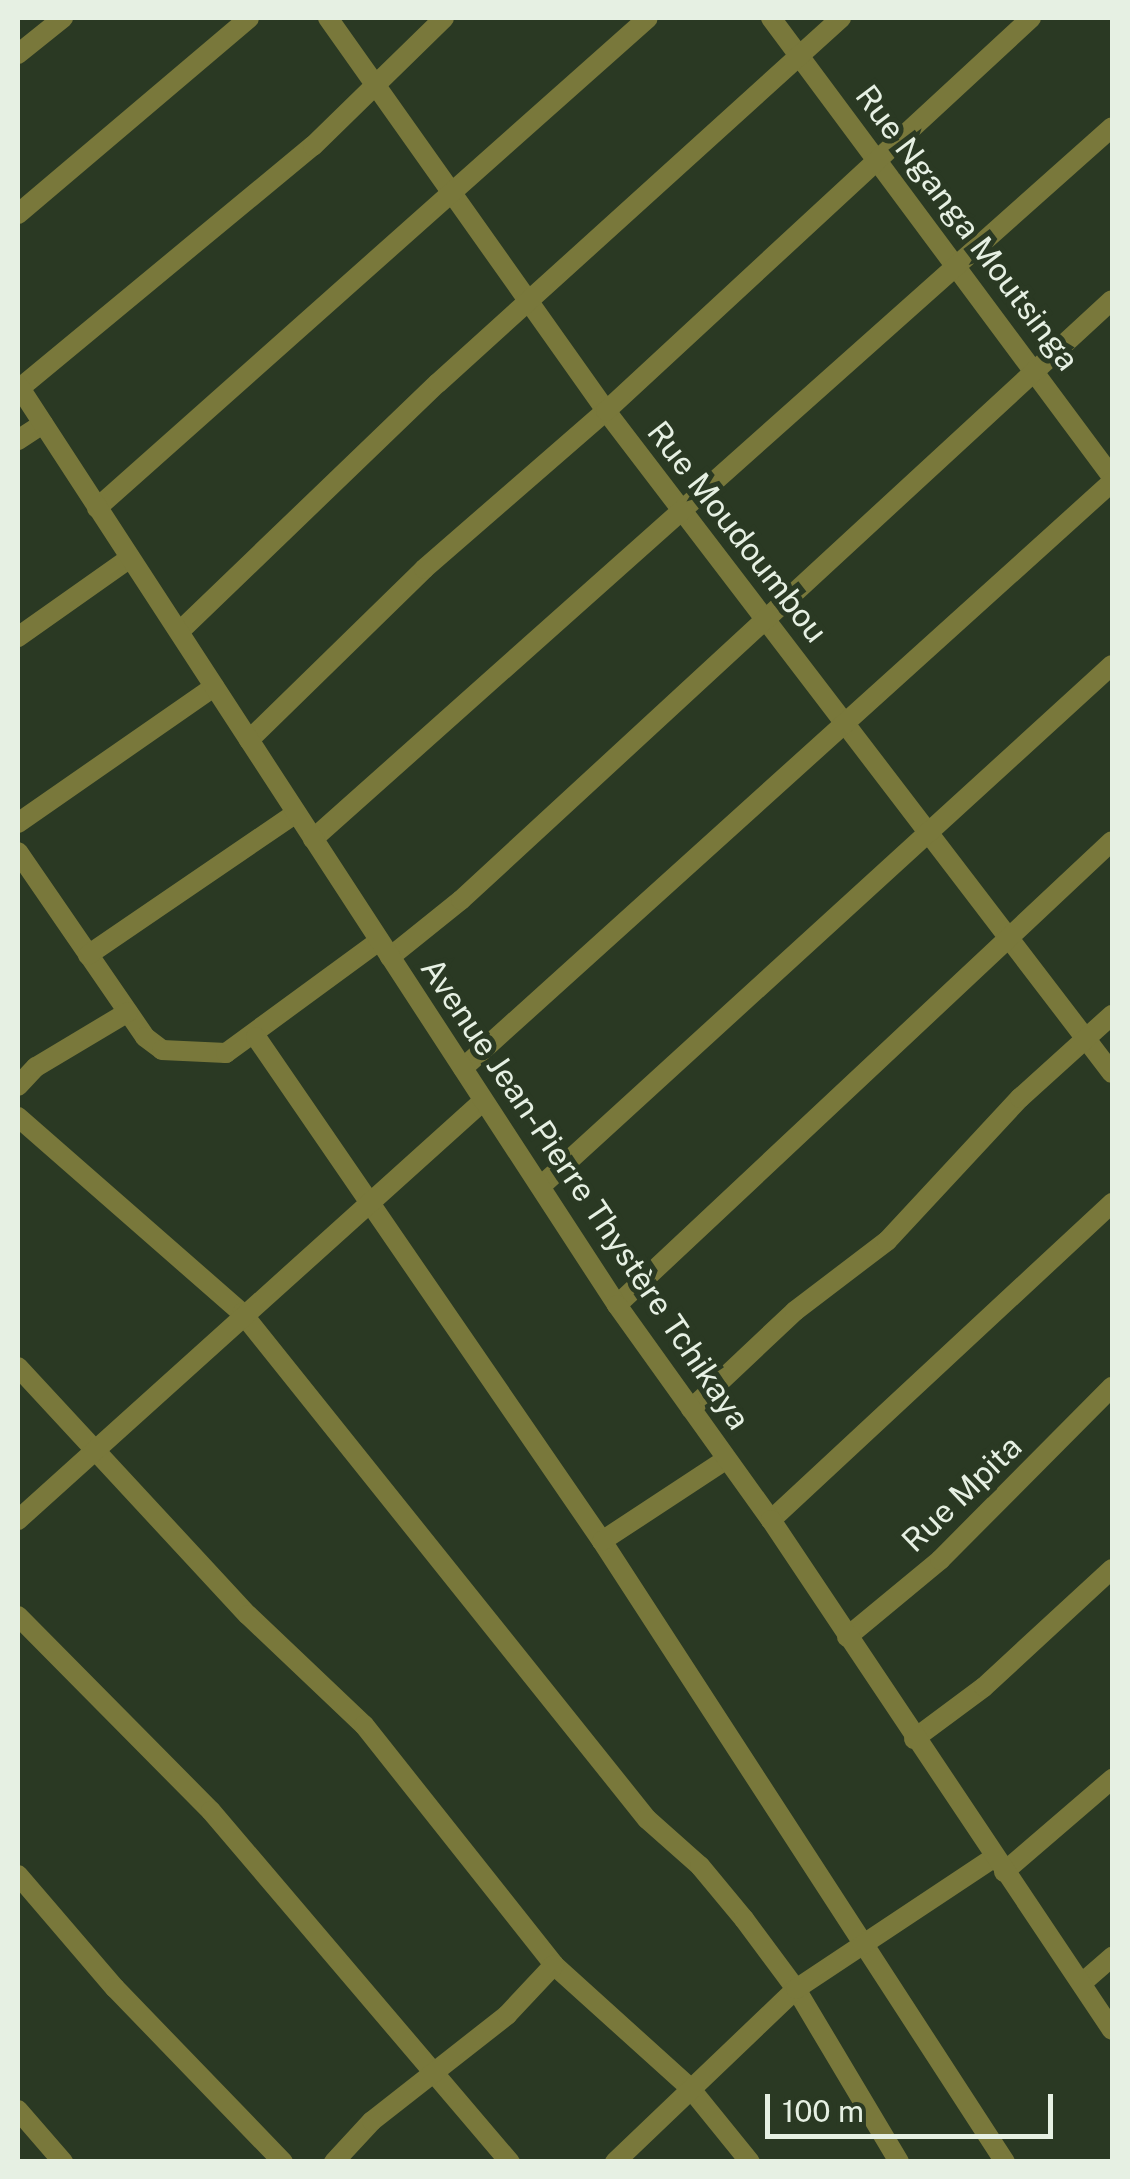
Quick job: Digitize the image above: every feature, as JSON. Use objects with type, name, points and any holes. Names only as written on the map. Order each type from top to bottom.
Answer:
[{"type":"street","points":[[18,54],[63,18]]},
{"type":"street","points":[[18,214],[249,18]]},
{"type":"street","name":"Rue Moudoumbou","points":[[328,18],[606,411],[1112,1073]]},
{"type":"street","points":[[18,387],[314,146],[444,18]]},
{"type":"street","points":[[97,508],[648,18]]},
{"type":"street","name":"Rue Nganga Moutsinga","points":[[770,18],[1037,368],[1112,480]]},
{"type":"street","points":[[180,630],[264,545],[841,18]]},
{"type":"street","points":[[248,740],[424,569],[606,411],[1031,18]]},
{"type":"street","points":[[313,839],[1112,127]]},
{"type":"street","points":[[18,852],[128,1012],[162,1050],[226,1053],[256,1038],[385,949],[766,621],[1112,300]]},
{"type":"street","name":"Avenue Jean-Pierre Thystère Tchikaya","points":[[18,387],[617,1305],[771,1520],[914,1740],[1112,2030]]},
{"type":"street","points":[[18,440],[42,424]]},
{"type":"street","points":[[463,1068],[849,725],[1112,480]]},
{"type":"street","points":[[18,637],[130,558]]},
{"type":"street","points":[[541,1186],[1112,665]]},
{"type":"street","points":[[18,823],[214,687]]},
{"type":"street","points":[[88,955],[296,813]]},
{"type":"street","points":[[617,1305],[1112,841]]},
{"type":"street","points":[[18,1086],[36,1067],[128,1012]]},
{"type":"street","points":[[690,1410],[795,1311],[888,1240],[1112,1015]]},
{"type":"street","points":[[256,1038],[602,1541],[862,1948],[1005,2162]]},
{"type":"street","points":[[18,1520],[242,1313],[484,1102]]},
{"type":"street","points":[[18,1117],[242,1313],[647,1819],[700,1866],[796,1989],[898,2162]]},
{"type":"street","points":[[771,1520],[1112,1203]]},
{"type":"street","points":[[18,1367],[248,1615],[364,1725],[554,1965],[690,2088],[750,2162]]},
{"type":"street","name":"Rue Mpita","points":[[848,1637],[940,1560],[1112,1387]]},
{"type":"street","points":[[602,1541],[727,1460]]},
{"type":"street","points":[[914,1740],[984,1688],[1112,1569]]},
{"type":"street","points":[[18,1616],[211,1811],[430,2074],[510,2162]]},
{"type":"street","points":[[615,2162],[796,1989],[998,1865],[1112,1779]]},
{"type":"street","points":[[18,1875],[115,1988],[283,2162]]},
{"type":"street","points":[[1082,1984],[1112,1957]]},
{"type":"street","points":[[334,2162],[430,2074],[507,2015],[554,1965]]},
{"type":"street","points":[[18,2110],[64,2162]]}]
